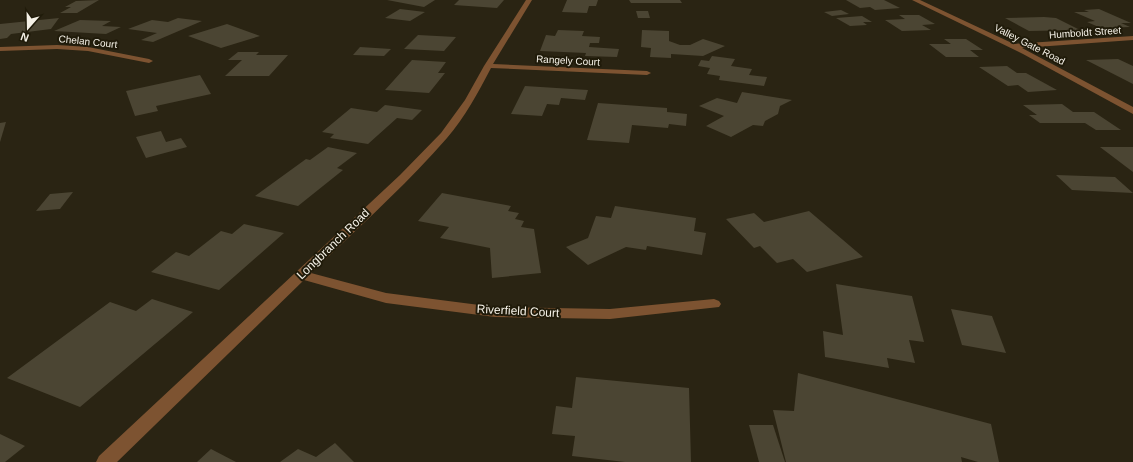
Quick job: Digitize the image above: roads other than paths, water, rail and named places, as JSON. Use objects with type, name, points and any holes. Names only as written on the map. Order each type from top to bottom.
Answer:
[{"type":"street","name":"Longbranch Road","points":[[105,462],[404,177],[444,135],[469,101],[488,66],[529,0]]},
{"type":"street","name":"Valley Gate Road","points":[[915,0],[1014,46],[1133,111]]},
{"type":"street","name":"Humboldt Street","points":[[1014,46],[1133,38]]},
{"type":"street","name":"Chelan Court","points":[[0,49],[57,47],[88,49],[149,61]]},
{"type":"street","name":"Rangely Court","points":[[488,66],[647,73]]},
{"type":"street","name":"Riverfield Court","points":[[301,275],[386,298],[495,312],[610,314],[714,304]]}]
